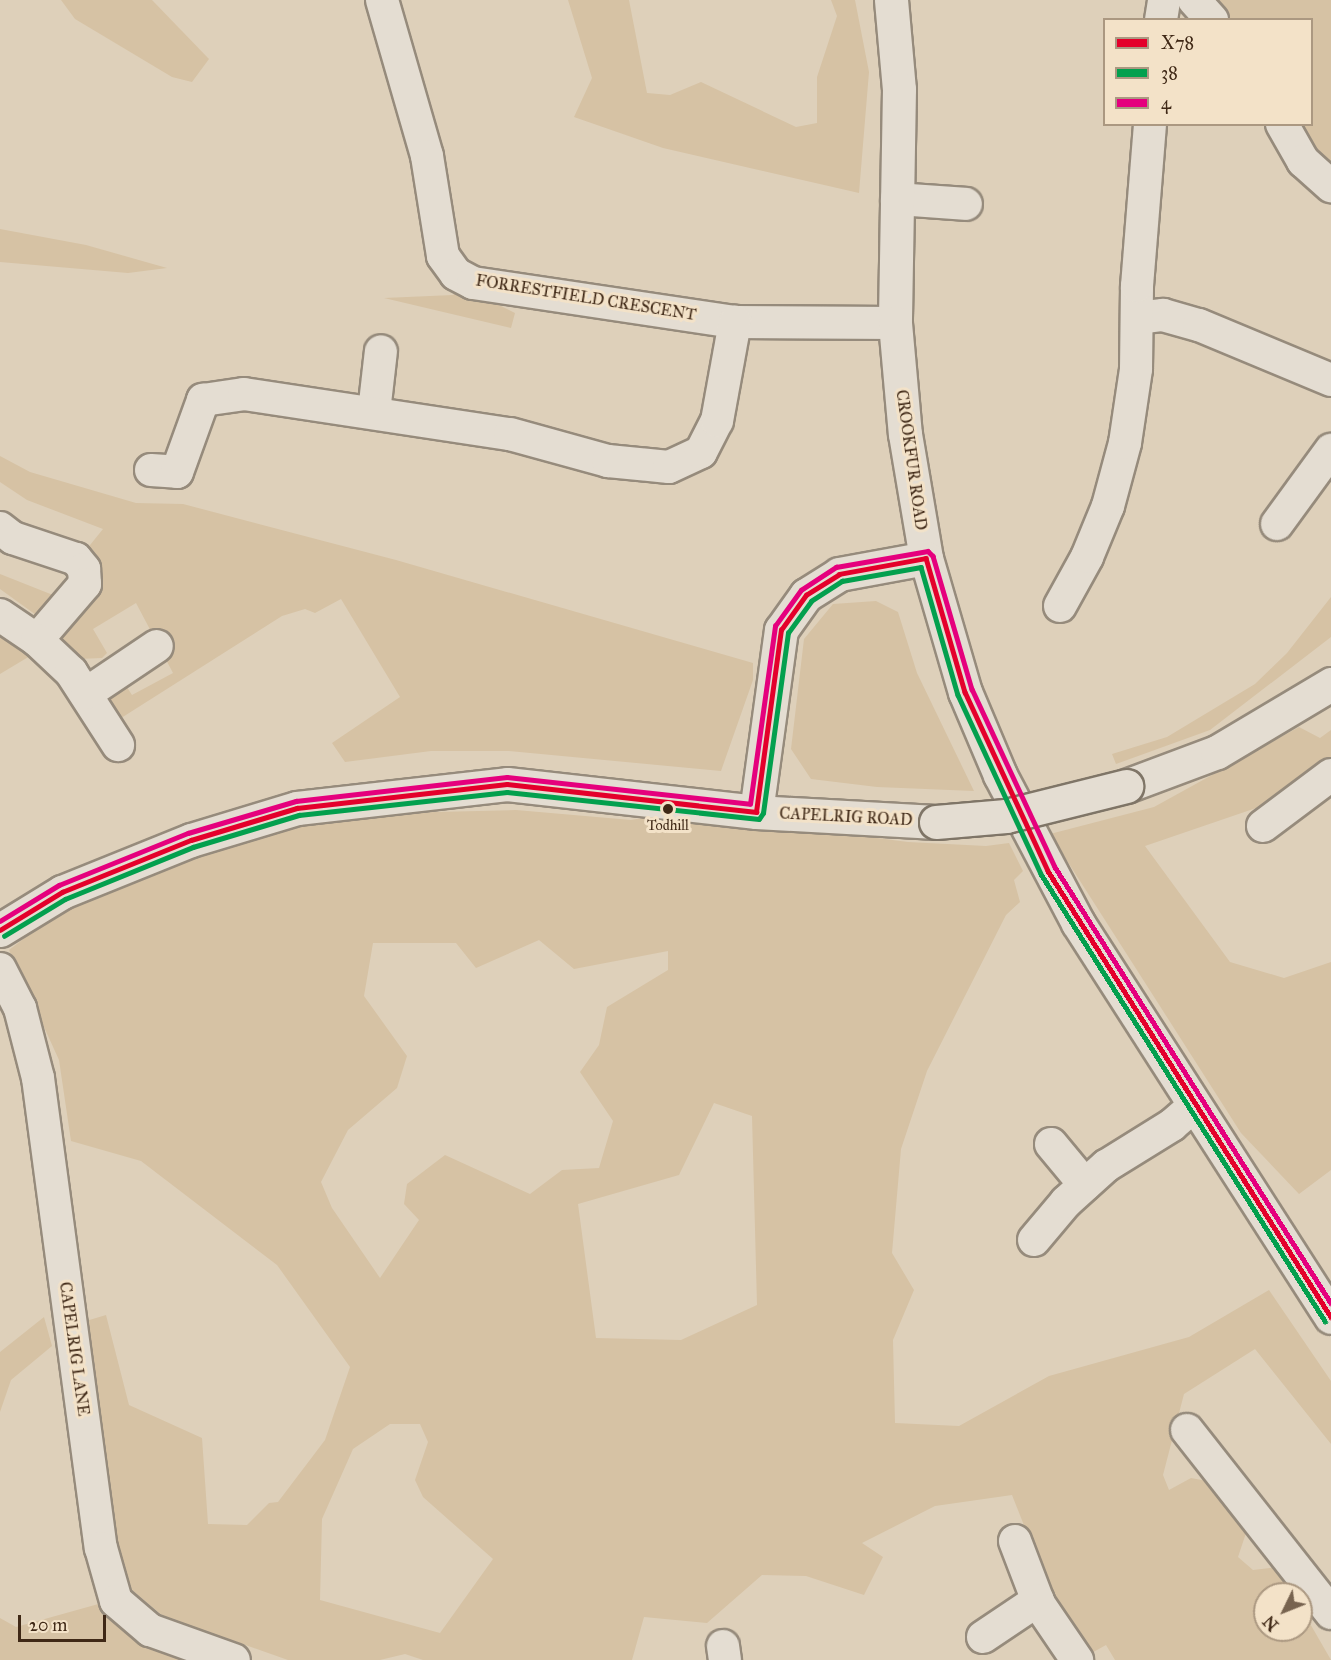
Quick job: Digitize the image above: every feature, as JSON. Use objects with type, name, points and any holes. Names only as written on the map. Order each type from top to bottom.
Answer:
[{"type":"street","name":"FORRESTFIELD CRESCENT","points":[[382,0],[427,156],[443,256],[456,274],[473,283],[735,322],[895,322]]},
{"type":"street","name":"CROOKFUR ROAD","points":[[891,0],[899,89],[895,322],[905,434],[926,558],[965,692],[1000,775],[1072,912],[1331,1317]]},
{"type":"street","points":[[1161,18],[1164,0]]},
{"type":"street","points":[[1194,0],[1210,18]]},
{"type":"street","points":[[1060,606],[1087,557],[1108,506],[1125,443],[1136,369],[1137,318],[1150,126]]},
{"type":"street","points":[[1283,126],[1303,161],[1331,186]]},
{"type":"street","points":[[897,199],[966,204]]},
{"type":"street","points":[[1137,318],[1163,315],[1199,325],[1331,380]]},
{"type":"street","points":[[151,470],[177,472],[203,400],[244,394],[510,434],[608,460],[669,467],[701,452],[717,421],[735,322]]},
{"type":"street","points":[[374,412],[381,351]]},
{"type":"street","points":[[1277,524],[1331,450]]},
{"type":"street","points":[[0,528],[13,538],[76,559],[84,569],[85,584],[37,640]]},
{"type":"street","points":[[756,812],[781,630],[806,595],[839,574],[926,558]]},
{"type":"street","points":[[0,615],[37,640],[87,693],[118,745]]},
{"type":"street","points":[[87,693],[157,646]]},
{"type":"street","name":"CAPELRIG ROAD","points":[[0,930],[62,892],[191,840],[297,808],[507,784],[756,812],[936,822],[1006,816],[1126,786],[1217,752],[1331,684]]},
{"type":"street","points":[[1263,826],[1331,776]]},
{"type":"street","name":"CAPELRIG LANE","points":[[0,969],[20,1008],[39,1078],[101,1548],[116,1601],[150,1630],[234,1660]]},
{"type":"street","points":[[1034,1240],[1085,1185],[1194,1106]]},
{"type":"street","points":[[1051,1144],[1085,1185]]},
{"type":"street","points":[[1186,1430],[1331,1612]]},
{"type":"street","points":[[1014,1541],[1038,1600],[1077,1660]]},
{"type":"street","points":[[983,1637],[1038,1600]]},
{"type":"shaded area","points":[[61,0],[152,0],[209,59],[192,82],[172,77],[75,19]]},
{"type":"shaded area","points":[[568,0],[629,0],[647,93],[670,95],[701,82],[796,127],[817,123],[817,77],[837,16],[831,0],[855,0],[869,72],[859,193],[663,148],[574,117],[592,78]]},
{"type":"shaded area","points":[[1207,0],[1331,0],[1331,169],[1293,126],[1313,126],[1313,18],[1222,18]]},
{"type":"shaded area","points":[[0,229],[86,245],[167,268],[128,273],[0,262]]},
{"type":"shaded area","points":[[463,287],[515,313],[511,328],[384,298],[453,295]]},
{"type":"shaded area","points":[[0,456],[30,472],[136,503],[183,504],[396,560],[753,663],[753,680],[721,771],[509,751],[431,751],[345,762],[332,743],[400,697],[341,599],[315,613],[305,609],[282,616],[118,720],[106,701],[110,684],[121,678],[132,695],[173,673],[136,603],[93,629],[107,653],[102,658],[78,659],[43,620],[0,589],[0,574],[58,597],[69,571],[103,529],[27,500],[0,482]]},
{"type":"shaded area","points":[[1331,597],[1331,637],[1210,730],[1116,764],[1112,754],[1167,737],[1255,684],[1287,653]]},
{"type":"shaded area","points":[[876,601],[898,612],[917,673],[974,791],[877,787],[811,779],[791,749],[804,639],[833,604]]},
{"type":"shaded area","points":[[0,631],[30,656],[0,674]]},
{"type":"shaded area","points":[[1299,727],[1320,738],[1331,730],[1331,760],[1262,806],[1145,846],[1230,962],[1284,978],[1331,962],[1331,1170],[1299,1194],[1241,1133],[1050,834],[1154,807]]},
{"type":"shaded area","points":[[516,810],[631,820],[676,812],[908,842],[986,846],[1009,843],[1023,871],[1014,880],[1020,902],[1006,915],[927,1071],[901,1149],[892,1253],[914,1290],[893,1340],[895,1423],[959,1426],[1049,1376],[1189,1337],[1269,1290],[1331,1381],[1331,1444],[1255,1349],[1184,1394],[1163,1475],[1169,1490],[1191,1478],[1207,1481],[1247,1530],[1238,1557],[1253,1570],[1285,1566],[1294,1582],[1253,1582],[1253,1642],[1313,1642],[1313,1629],[1331,1660],[1115,1660],[1106,1645],[1088,1655],[1065,1629],[1012,1495],[935,1506],[862,1543],[883,1557],[864,1595],[806,1576],[762,1575],[707,1623],[644,1617],[632,1660],[423,1660],[405,1654],[380,1660],[288,1660],[163,1616],[125,1584],[110,1542],[86,1321],[106,1315],[129,1405],[202,1438],[208,1524],[247,1525],[269,1503],[278,1502],[325,1440],[350,1367],[277,1265],[141,1161],[71,1141],[59,1060],[9,950],[48,920],[156,866],[268,827],[394,813]],"holes":[[[539,940],[574,969],[668,951],[668,970],[607,1007],[599,1045],[580,1072],[613,1121],[599,1168],[562,1170],[530,1194],[445,1155],[407,1184],[404,1204],[419,1220],[380,1278],[332,1208],[321,1182],[348,1130],[397,1088],[407,1056],[364,996],[373,943],[456,943],[476,968]],[[714,1103],[752,1116],[757,1305],[681,1340],[596,1338],[578,1204],[679,1175]],[[390,1424],[420,1424],[428,1442],[415,1480],[423,1497],[493,1559],[440,1633],[320,1600],[322,1519],[353,1449]]]},
{"type":"shaded area","points":[[44,1317],[52,1346],[11,1380],[0,1412],[0,1352]]},
{"type":"shaded area","points":[[102,1603],[192,1660],[0,1660],[0,1618],[16,1627]]},
{"type":"transit line","name":"4","points":[[0,921],[59,885],[188,833],[296,801],[507,777],[750,804],[775,626],[801,590],[836,567],[928,551],[933,556],[972,689],[1055,867],[1331,1303]]},
{"type":"transit line","name":"X78","points":[[926,558],[965,692],[1048,871],[1331,1317]]},
{"type":"transit line","name":"X78","points":[[756,812],[781,630],[806,595],[839,574],[926,558]]},
{"type":"transit line","name":"38","points":[[4,936],[65,899],[193,847],[299,815],[507,792],[759,819],[763,813],[788,633],[811,601],[842,581],[921,567],[958,695],[1041,874],[1325,1321]]},
{"type":"transit line","name":"X78","points":[[0,930],[62,892],[191,840],[297,808],[507,784],[756,812]]},
{"type":"place","name":"Todhill","points":[[668,809]]}]
